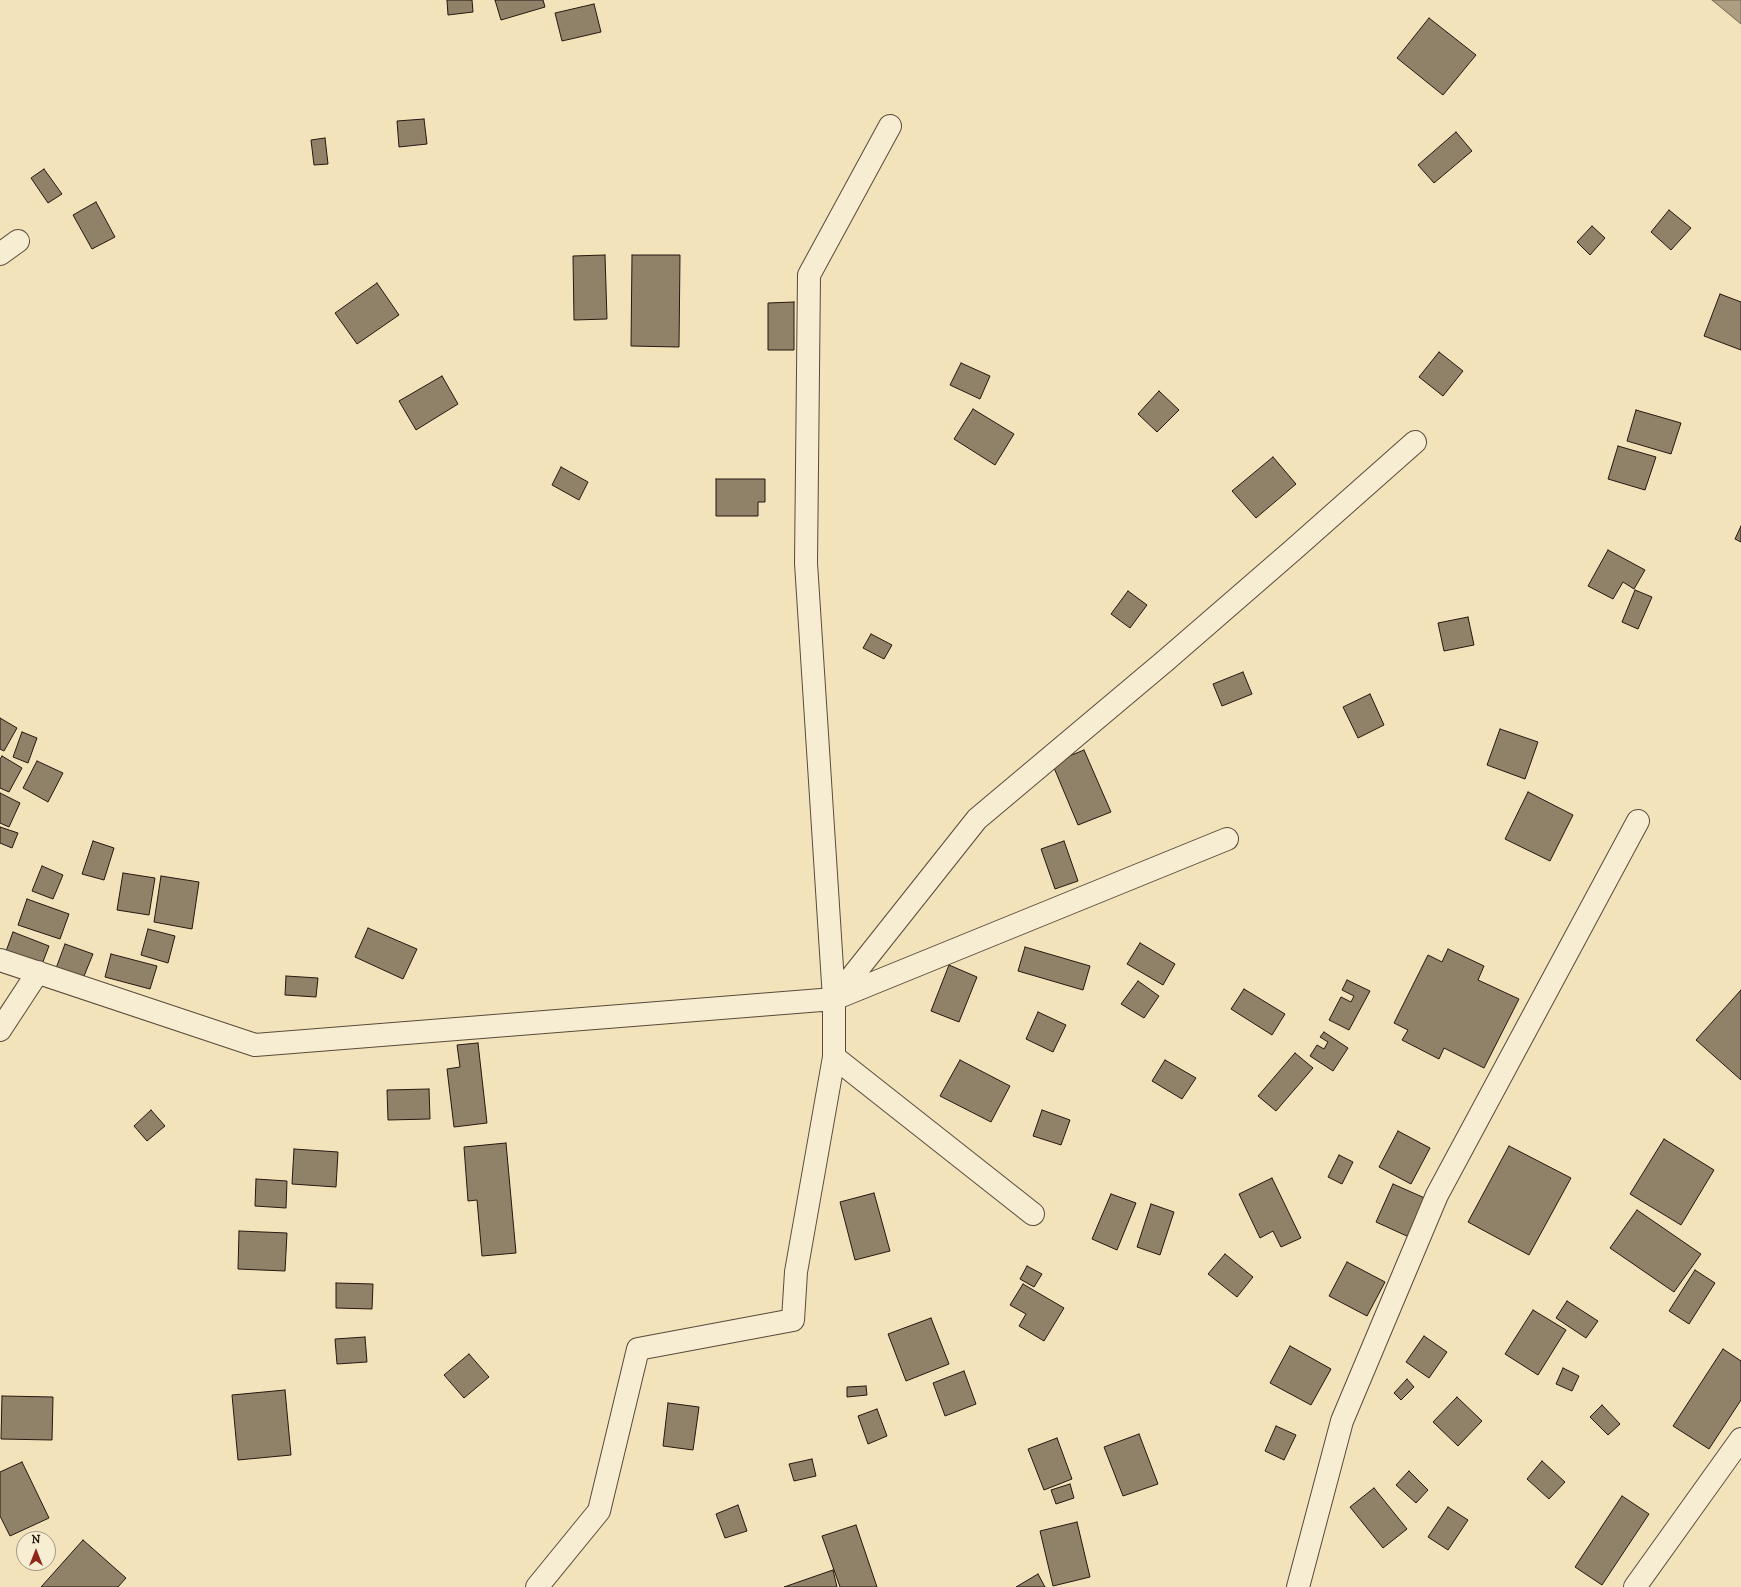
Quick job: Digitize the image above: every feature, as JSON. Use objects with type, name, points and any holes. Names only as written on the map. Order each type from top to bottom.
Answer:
[{"type":"street","points":[[537,1587],[599,1511],[638,1349],[793,1320],[796,1272],[834,1057],[834,999],[806,563],[809,275],[890,126]]},
{"type":"street","points":[[0,254],[18,241]]},
{"type":"street","points":[[834,999],[977,818],[1205,626],[1415,442]]},
{"type":"street","points":[[1298,1587],[1342,1421],[1437,1195],[1638,821]]},
{"type":"street","points":[[0,960],[255,1045],[834,999],[1227,839]]},
{"type":"street","points":[[0,1030],[38,972]]},
{"type":"street","points":[[834,1057],[1033,1214]]},
{"type":"street","points":[[1635,1587],[1741,1439]]},
{"type":"shaded area","points":[[1712,0],[1741,0],[1741,24]]},
{"type":"building","points":[[447,0],[472,0],[473,12],[448,15]]},
{"type":"building","points":[[495,0],[543,0],[545,7],[501,20]]},
{"type":"building","points":[[594,4],[601,32],[562,41],[555,13]]},
{"type":"building","points":[[1429,18],[1476,55],[1443,95],[1397,58]]},
{"type":"building","points":[[424,119],[427,144],[399,147],[397,121]]},
{"type":"building","points":[[1456,132],[1472,151],[1434,183],[1418,165]]},
{"type":"building","points":[[325,138],[328,164],[314,165],[311,140]]},
{"type":"building","points":[[44,169],[62,194],[48,203],[31,178]]},
{"type":"building","points":[[96,202],[115,237],[92,249],[73,215]]},
{"type":"building","points":[[1669,210],[1691,228],[1671,250],[1651,232]]},
{"type":"building","points":[[1592,226],[1605,238],[1590,255],[1577,242]]},
{"type":"building","points":[[605,255],[607,319],[574,320],[573,256]]},
{"type":"building","points":[[632,255],[680,255],[679,347],[631,346]]},
{"type":"building","points":[[377,283],[399,315],[357,344],[335,313]]},
{"type":"building","points":[[1720,294],[1741,302],[1741,350],[1704,336]]},
{"type":"building","points":[[794,302],[794,350],[768,350],[768,303]]},
{"type":"building","points":[[1439,352],[1463,371],[1443,396],[1419,377]]},
{"type":"building","points":[[961,363],[990,376],[980,399],[950,385]]},
{"type":"building","points":[[442,376],[458,404],[416,430],[399,401]]},
{"type":"building","points":[[1159,391],[1179,410],[1157,432],[1138,414]]},
{"type":"building","points":[[973,409],[1014,434],[995,465],[954,439]]},
{"type":"building","points":[[1636,410],[1681,423],[1671,454],[1627,441]]},
{"type":"building","points":[[1618,446],[1656,457],[1645,490],[1608,479]]},
{"type":"building","points":[[1273,457],[1296,484],[1256,518],[1232,491]]},
{"type":"building","points":[[561,467],[588,482],[579,500],[552,485]]},
{"type":"building","points":[[716,479],[765,479],[765,502],[758,502],[758,516],[716,516]]},
{"type":"building","points":[[1741,526],[1741,542],[1735,539]]},
{"type":"building","points":[[1608,550],[1645,570],[1634,589],[1623,582],[1613,599],[1588,586]]},
{"type":"building","points":[[1635,590],[1652,597],[1638,629],[1622,622]]},
{"type":"building","points":[[1128,591],[1147,605],[1130,628],[1111,614]]},
{"type":"building","points":[[1468,617],[1474,645],[1444,651],[1438,623]]},
{"type":"building","points":[[871,634],[892,645],[884,659],[863,648]]},
{"type":"building","points":[[1243,672],[1252,694],[1222,706],[1213,684]]},
{"type":"building","points":[[1370,694],[1384,725],[1358,738],[1343,707]]},
{"type":"building","points":[[0,718],[17,728],[4,751],[0,749]]},
{"type":"building","points":[[1500,729],[1538,742],[1525,779],[1487,765]]},
{"type":"building","points":[[22,732],[37,738],[28,763],[13,757]]},
{"type":"building","points":[[1084,750],[1111,812],[1078,825],[1052,763]]},
{"type":"building","points":[[2,756],[22,768],[9,792],[0,788],[0,759]]},
{"type":"building","points":[[37,761],[63,773],[48,802],[23,788]]},
{"type":"building","points":[[1528,792],[1573,815],[1550,861],[1505,839]]},
{"type":"building","points":[[0,793],[20,803],[9,827],[0,823]]},
{"type":"building","points":[[0,827],[18,833],[12,848],[0,843]]},
{"type":"building","points":[[93,841],[114,848],[104,880],[82,874]]},
{"type":"building","points":[[1064,841],[1078,881],[1055,889],[1041,849]]},
{"type":"building","points":[[42,866],[63,875],[53,899],[32,891]]},
{"type":"building","points":[[123,873],[155,878],[149,915],[117,910]]},
{"type":"building","points":[[161,876],[199,882],[192,929],[154,922]]},
{"type":"building","points":[[27,899],[69,914],[60,939],[18,925]]},
{"type":"building","points":[[368,928],[417,949],[403,979],[355,957]]},
{"type":"building","points":[[148,929],[175,936],[168,963],[141,955]]},
{"type":"building","points":[[13,932],[49,946],[41,967],[5,954]]},
{"type":"building","points":[[1140,943],[1175,964],[1163,985],[1127,964]]},
{"type":"building","points":[[65,944],[93,954],[82,981],[55,971]]},
{"type":"building","points":[[1025,947],[1090,966],[1083,990],[1018,971]]},
{"type":"building","points":[[1448,949],[1484,966],[1478,980],[1519,999],[1484,1068],[1444,1048],[1439,1059],[1402,1040],[1408,1030],[1394,1023],[1428,955],[1442,962]]},
{"type":"building","points":[[111,954],[157,966],[150,989],[105,977]]},
{"type":"building","points":[[949,965],[977,977],[959,1022],[931,1011]]},
{"type":"building","points":[[286,976],[318,978],[316,997],[285,995]]},
{"type":"building","points":[[1347,980],[1370,991],[1349,1030],[1329,1020],[1341,997],[1351,1002],[1354,996],[1342,990]]},
{"type":"building","points":[[1138,981],[1159,996],[1144,1018],[1121,1004]]},
{"type":"building","points":[[1244,989],[1285,1014],[1272,1035],[1231,1009]]},
{"type":"building","points":[[1741,990],[1741,1080],[1696,1040]]},
{"type":"building","points":[[1038,1012],[1066,1025],[1053,1052],[1026,1039]]},
{"type":"building","points":[[1324,1032],[1348,1048],[1333,1071],[1310,1056],[1317,1045],[1324,1049],[1328,1042],[1320,1037]]},
{"type":"building","points":[[478,1043],[487,1123],[454,1127],[447,1069],[460,1067],[457,1045]]},
{"type":"building","points":[[1295,1053],[1313,1068],[1276,1111],[1258,1096]]},
{"type":"building","points":[[960,1060],[1010,1086],[991,1122],[940,1096]]},
{"type":"building","points":[[1165,1060],[1196,1078],[1182,1099],[1152,1081]]},
{"type":"building","points":[[429,1089],[430,1119],[388,1120],[387,1090]]},
{"type":"building","points":[[151,1110],[165,1126],[147,1141],[134,1126]]},
{"type":"building","points":[[1042,1110],[1070,1120],[1061,1145],[1033,1136]]},
{"type":"building","points":[[1398,1131],[1430,1148],[1411,1184],[1379,1167]]},
{"type":"building","points":[[1664,1139],[1714,1170],[1681,1225],[1630,1194]]},
{"type":"building","points":[[506,1143],[516,1253],[482,1256],[477,1200],[468,1201],[464,1147]]},
{"type":"building","points":[[1509,1146],[1571,1178],[1529,1255],[1468,1222]]},
{"type":"building","points":[[294,1149],[338,1152],[336,1187],[292,1184]]},
{"type":"building","points":[[1339,1155],[1353,1162],[1342,1184],[1328,1177]]},
{"type":"building","points":[[1272,1178],[1301,1238],[1281,1247],[1273,1231],[1260,1238],[1239,1194]]},
{"type":"building","points":[[256,1179],[287,1181],[286,1208],[255,1206]]},
{"type":"building","points":[[1393,1184],[1427,1199],[1409,1237],[1376,1222]]},
{"type":"building","points":[[874,1193],[890,1251],[855,1260],[840,1202]]},
{"type":"building","points":[[1111,1194],[1136,1203],[1117,1250],[1092,1239]]},
{"type":"building","points":[[1151,1204],[1174,1212],[1160,1255],[1137,1247]]},
{"type":"building","points":[[1637,1210],[1701,1254],[1674,1292],[1610,1248]]},
{"type":"building","points":[[239,1231],[287,1233],[285,1271],[238,1269]]},
{"type":"building","points":[[1225,1254],[1253,1277],[1237,1297],[1208,1274]]},
{"type":"building","points":[[1347,1262],[1385,1282],[1367,1316],[1329,1296]]},
{"type":"building","points":[[1027,1266],[1042,1274],[1034,1287],[1020,1279]]},
{"type":"building","points":[[1695,1270],[1715,1283],[1689,1324],[1669,1311]]},
{"type":"building","points":[[336,1283],[373,1284],[372,1309],[336,1308]]},
{"type":"building","points":[[1023,1284],[1064,1308],[1044,1341],[1019,1326],[1026,1314],[1010,1305]]},
{"type":"building","points":[[1567,1301],[1598,1321],[1586,1338],[1556,1318]]},
{"type":"building","points":[[1533,1310],[1566,1330],[1538,1375],[1505,1354]]},
{"type":"building","points":[[931,1318],[949,1364],[906,1381],[888,1334]]},
{"type":"building","points":[[1424,1336],[1447,1352],[1429,1378],[1406,1362]]},
{"type":"building","points":[[365,1337],[367,1362],[337,1364],[335,1339]]},
{"type":"building","points":[[1290,1346],[1331,1369],[1311,1405],[1270,1383]]},
{"type":"building","points":[[1723,1349],[1741,1361],[1741,1400],[1709,1449],[1673,1426]]},
{"type":"building","points":[[469,1354],[489,1377],[464,1398],[444,1375]]},
{"type":"building","points":[[1563,1368],[1579,1376],[1572,1391],[1556,1384]]},
{"type":"building","points":[[964,1371],[976,1404],[945,1416],[933,1383]]},
{"type":"building","points":[[1407,1379],[1414,1387],[1401,1400],[1394,1393]]},
{"type":"building","points":[[866,1386],[867,1395],[847,1397],[847,1387]]},
{"type":"building","points":[[285,1390],[291,1455],[238,1460],[232,1395]]},
{"type":"building","points":[[2,1396],[53,1397],[52,1440],[1,1439]]},
{"type":"building","points":[[1457,1397],[1482,1421],[1458,1446],[1433,1422]]},
{"type":"building","points":[[668,1403],[699,1407],[693,1450],[663,1446]]},
{"type":"building","points":[[1602,1405],[1620,1424],[1608,1435],[1590,1417]]},
{"type":"building","points":[[877,1409],[887,1436],[868,1444],[858,1416]]},
{"type":"building","points":[[1276,1426],[1296,1435],[1284,1460],[1265,1451]]},
{"type":"building","points":[[1139,1434],[1158,1484],[1123,1496],[1104,1447]]},
{"type":"building","points":[[1057,1438],[1072,1479],[1044,1490],[1028,1449]]},
{"type":"building","points":[[812,1459],[816,1476],[794,1481],[789,1464]]},
{"type":"building","points":[[1542,1461],[1565,1482],[1549,1499],[1527,1479]]},
{"type":"building","points":[[22,1462],[49,1518],[21,1531],[16,1531],[16,1533],[10,1536],[0,1516],[0,1472]]},
{"type":"building","points":[[1409,1471],[1428,1490],[1416,1503],[1396,1485]]},
{"type":"building","points":[[1070,1484],[1074,1498],[1056,1504],[1051,1490]]},
{"type":"building","points":[[1374,1488],[1407,1529],[1383,1548],[1350,1507]]},
{"type":"building","points":[[1622,1496],[1649,1514],[1602,1585],[1575,1567]]},
{"type":"building","points":[[738,1505],[747,1531],[725,1538],[716,1514]]},
{"type":"building","points":[[1448,1507],[1468,1520],[1448,1550],[1428,1537]]},
{"type":"building","points":[[1077,1522],[1090,1577],[1053,1586],[1040,1531]]},
{"type":"building","points":[[856,1525],[877,1587],[840,1587],[822,1536]]},
{"type":"building","points":[[83,1540],[126,1578],[118,1587],[41,1587]]},
{"type":"building","points":[[833,1570],[837,1587],[784,1587]]},
{"type":"building","points":[[1038,1574],[1045,1587],[1016,1587]]}]
